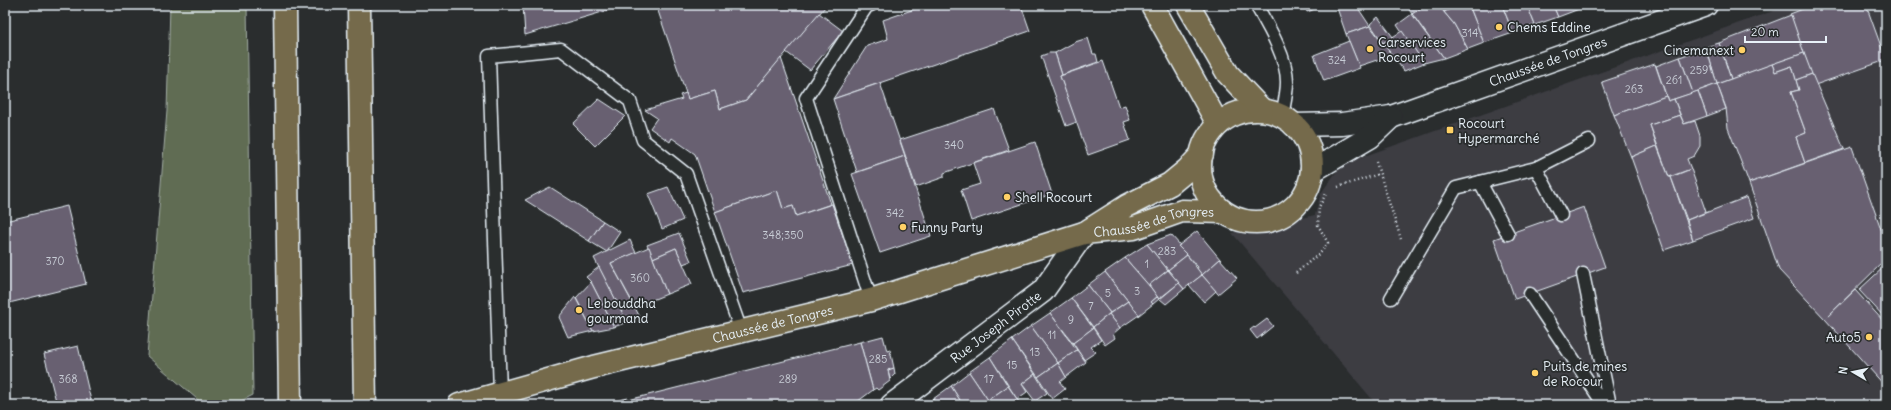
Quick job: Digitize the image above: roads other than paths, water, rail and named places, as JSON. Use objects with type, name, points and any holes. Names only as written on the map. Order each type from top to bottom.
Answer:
[{"type":"main road","points":[[286,5],[290,405]]},
{"type":"main road","points":[[359,5],[365,405]]},
{"type":"main road","points":[[1152,5],[1218,124]]},
{"type":"main road","points":[[1188,5],[1228,74],[1304,136],[1310,150],[1312,171],[1307,191],[1295,208],[1273,220],[1248,222],[1230,216],[1215,204],[1204,188],[1200,171],[1202,154],[1208,138],[1218,124],[1239,113],[1279,117]]},
{"type":"main road","name":"Chaussée de Tongres","points":[[1279,117],[1342,124],[1391,117],[1706,5]]},
{"type":"main road","name":"Chaussée de Tongres","points":[[1312,171],[1370,137],[1391,117]]},
{"type":"main road","name":"Chaussée de Tongres","points":[[1084,233],[1127,206],[1170,184],[1187,170],[1202,154]]},
{"type":"main road","name":"Chaussée de Tongres","points":[[465,404],[594,367],[871,300],[1084,233],[1134,228],[1182,211],[1224,212]]},
{"type":"main road","name":"Rue Joseph Pirotte","points":[[892,405],[1043,292],[1084,233]]},
{"type":"lane","points":[[871,5],[867,6],[806,98],[871,300]]},
{"type":"lane","points":[[1256,5],[1270,29],[1285,69],[1286,91],[1279,117]]},
{"type":"lane","points":[[500,393],[489,56],[561,49],[630,101],[643,140],[686,174],[741,331]]},
{"type":"lane","points":[[1391,298],[1456,188],[1536,168],[1589,141]]},
{"type":"lane","points":[[1536,168],[1561,215]]},
{"type":"lane","points":[[1480,182],[1508,234]]},
{"type":"lane","points":[[1583,274],[1610,405]]},
{"type":"lane","points":[[1530,294],[1604,405]]},
{"type":"place","name":"Chems Eddine","points":[[1499,27]]},
{"type":"place","name":"Carservices Rocourt","points":[[1370,49]]},
{"type":"place","name":"Cinemanext","points":[[1742,50]]},
{"type":"place","name":"Rocourt Hypermarché","points":[[1450,130]]},
{"type":"place","name":"Shell Rocourt","points":[[1007,197]]},
{"type":"place","name":"Funny Party","points":[[903,227]]},
{"type":"place","name":"Le bouddha gourmand","points":[[579,310]]},
{"type":"place","name":"Auto5","points":[[1869,337]]},
{"type":"place","name":"Puits de mines de Rocour","points":[[1535,373]]}]
